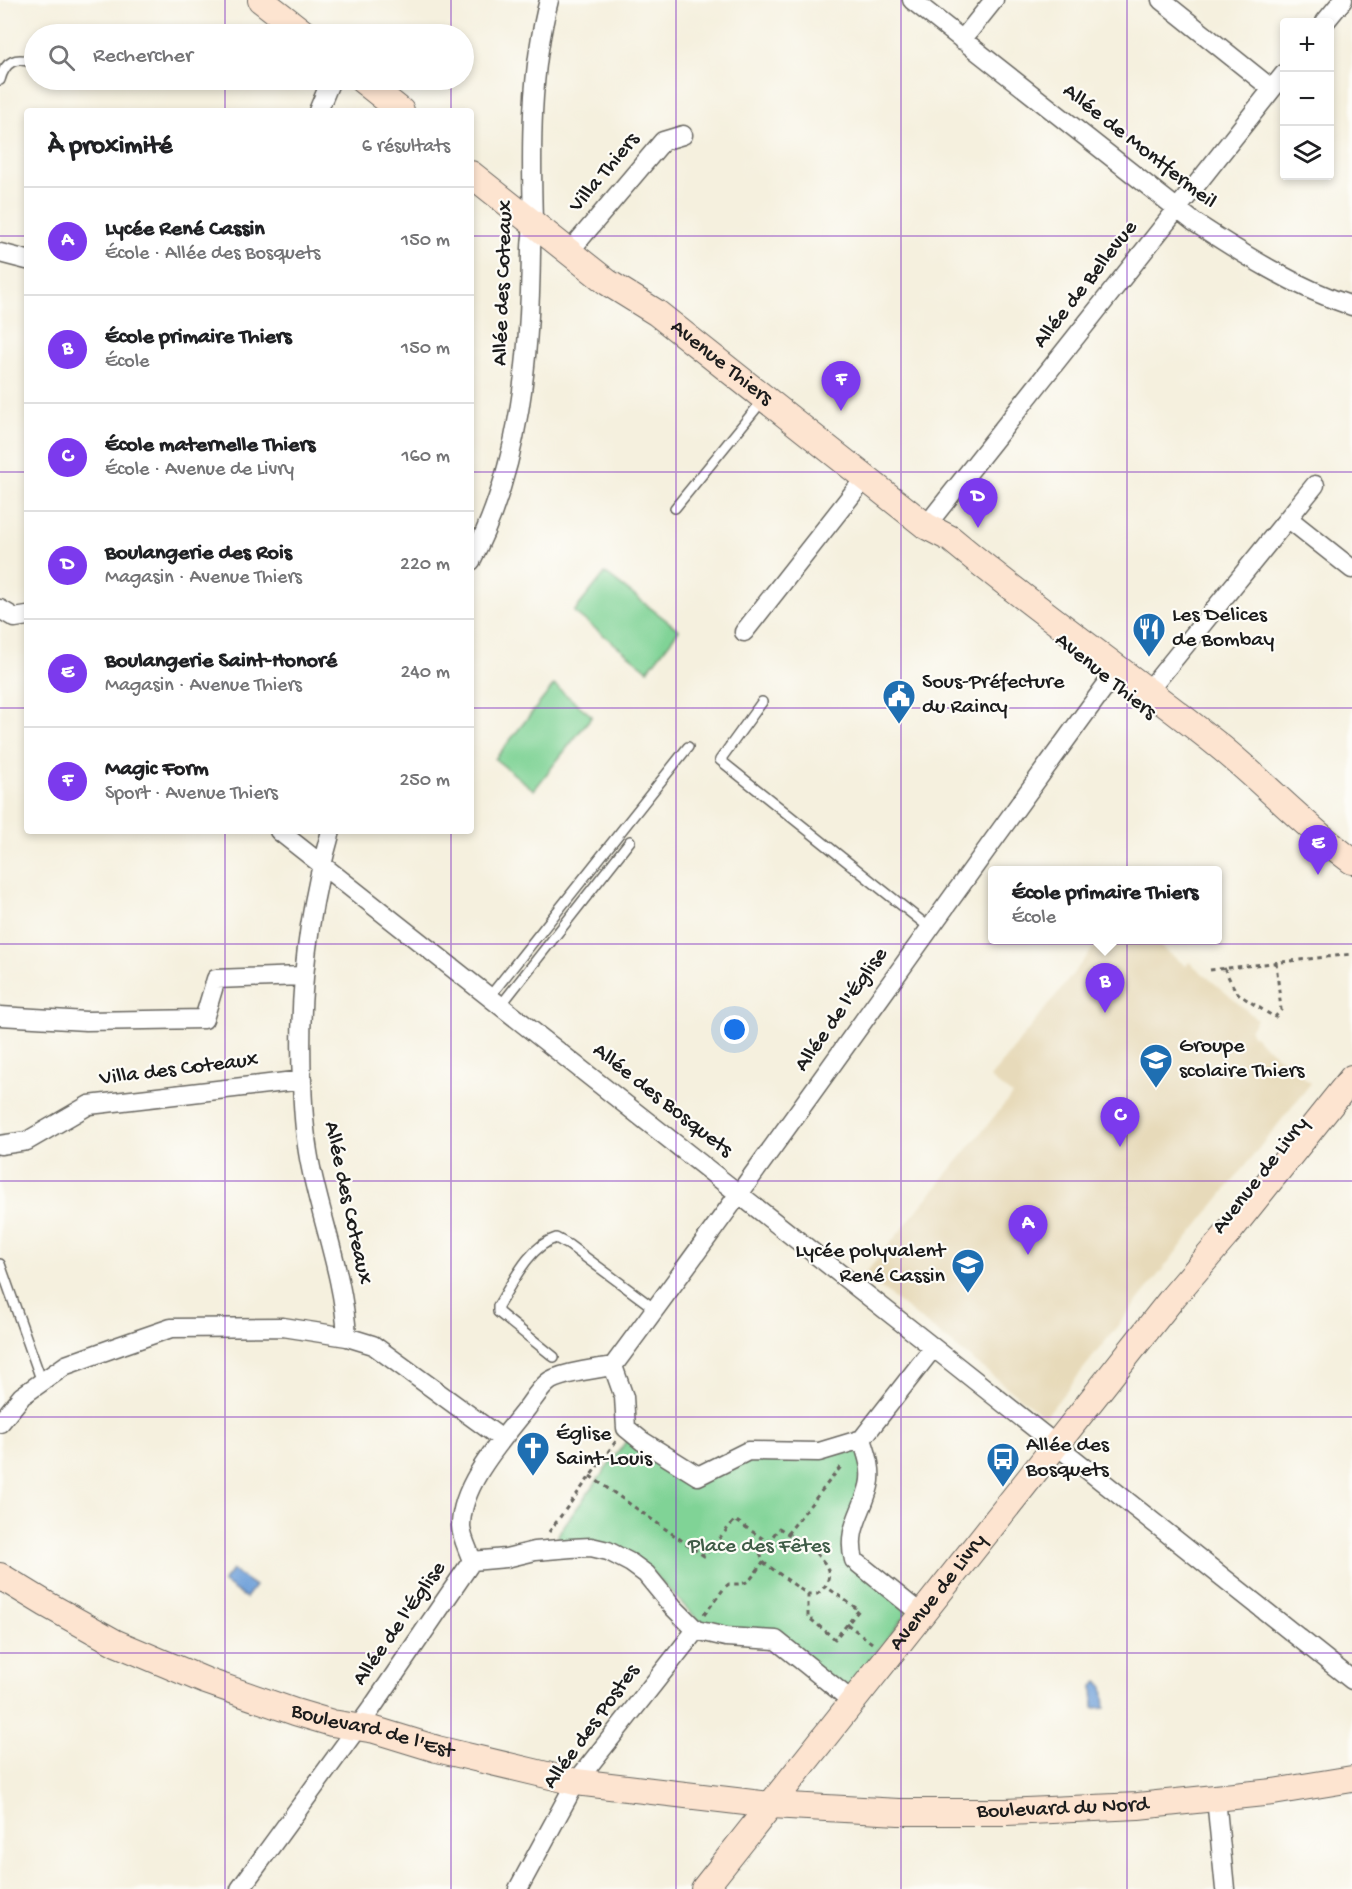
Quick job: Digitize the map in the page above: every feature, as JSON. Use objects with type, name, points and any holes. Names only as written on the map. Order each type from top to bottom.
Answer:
[{"type":"main road","points":[[261,0],[292,24]]},
{"type":"main road","points":[[375,90],[397,108]]},
{"type":"main road","name":"Avenue Thiers","points":[[474,161],[495,174],[532,214]]},
{"type":"main road","name":"Avenue Thiers","points":[[474,176],[532,214],[574,246],[621,273],[657,313],[926,526],[951,539],[1149,690],[1226,752],[1294,814],[1351,861]]},
{"type":"main road","name":"Avenue Thiers","points":[[926,526],[944,548],[1229,775],[1294,814]]},
{"type":"main road","name":"Avenue de Livry","points":[[1174,1296],[1221,1227],[1352,1059]]},
{"type":"main road","name":"Avenue de Livry","points":[[704,1889],[1174,1296],[1228,1233],[1352,1078]]},
{"type":"main road","name":"Boulevard de l'Est","points":[[0,1576],[116,1643],[206,1681],[295,1712],[356,1728],[375,1730],[437,1749],[576,1782],[771,1805]]},
{"type":"main road","name":"Boulevard du Nord","points":[[771,1805],[899,1812],[1006,1812],[1138,1806],[1274,1792],[1352,1779]]},
{"type":"street","name":"Allée des Coteaux","points":[[474,555],[501,484],[517,425],[526,362],[530,316],[531,172],[537,67],[549,0]]},
{"type":"street","name":"Allée de Montfermeil","points":[[912,0],[1177,209],[1265,267],[1305,287],[1352,306]]},
{"type":"street","points":[[962,40],[994,0]]},
{"type":"street","points":[[1161,0],[1272,89]]},
{"type":"street","points":[[1328,18],[1343,0]]},
{"type":"street","name":"Allée de Bellevue","points":[[926,526],[1280,79]]},
{"type":"street","points":[[319,108],[327,90]]},
{"type":"street","name":"Villa Thiers","points":[[574,246],[663,141],[683,135]]},
{"type":"street","points":[[0,253],[24,259]]},
{"type":"street","points":[[744,632],[865,478]]},
{"type":"street","points":[[1149,690],[1315,485]]},
{"type":"street","points":[[1289,519],[1352,569]]},
{"type":"street","points":[[0,609],[15,618],[24,616]]},
{"type":"street","points":[[1109,681],[1120,679],[1209,749],[1226,752]]},
{"type":"street","name":"Allée de l'Église","points":[[472,1561],[460,1529],[462,1514],[479,1472],[502,1439],[548,1382],[574,1373],[613,1366],[741,1194],[1109,681]]},
{"type":"street","name":"Allée des Bosquets","points":[[283,834],[496,1000],[1352,1680]]},
{"type":"street","name":"Allée des Coteaux","points":[[330,834],[321,864],[302,976],[299,1038],[310,1166],[342,1286],[347,1337]]},
{"type":"street","points":[[0,1016],[86,1021],[204,1019],[216,979],[302,976]]},
{"type":"street","name":"Villa des Coteaux","points":[[0,1145],[27,1141],[89,1105],[302,1080]]},
{"type":"street","points":[[0,1423],[22,1396],[66,1365],[171,1328],[283,1327],[347,1337],[373,1345],[502,1439]]},
{"type":"street","points":[[613,1366],[624,1398],[626,1428],[642,1442],[698,1476],[748,1451],[819,1452],[862,1439],[933,1348]]},
{"type":"street","points":[[862,1439],[869,1462],[870,1484],[851,1536],[854,1560],[921,1614]]},
{"type":"street","points":[[535,1551],[591,1547],[608,1551],[646,1574],[673,1607],[696,1630],[726,1637],[776,1640],[852,1701]]},
{"type":"street","name":"Allée de l'Église","points":[[472,1561],[506,1558],[535,1551]]},
{"type":"street","name":"Allée de l'Église","points":[[240,1889],[472,1561]]},
{"type":"street","name":"Allée des Postes","points":[[518,1889],[576,1782],[696,1630]]},
{"type":"street","points":[[1216,1798],[1225,1889]]},
{"type":"lane","points":[[0,80],[3,69],[10,62],[24,60]]},
{"type":"lane","points":[[675,508],[765,399]]},
{"type":"lane","points":[[762,702],[720,760],[930,928]]},
{"type":"lane","points":[[496,1000],[688,747]]},
{"type":"lane","points":[[496,1000],[630,841]]},
{"type":"lane","points":[[554,1358],[498,1312],[498,1306],[532,1254],[546,1241],[556,1238],[568,1245],[655,1310]]},
{"type":"lane","points":[[0,1264],[42,1382]]},
{"type":"path","points":[[1210,970],[1352,954]]},
{"type":"path","points":[[1224,969],[1240,995],[1253,1002],[1269,1016],[1275,1017],[1281,1010],[1276,963]]},
{"type":"path","points":[[535,1551],[626,1428]]},
{"type":"path","points":[[787,1534],[862,1439]]},
{"type":"path","points":[[590,1476],[704,1556],[735,1520],[768,1542]]},
{"type":"path","points":[[779,1528],[821,1558],[827,1565],[829,1573],[825,1586],[817,1594],[808,1594],[763,1562],[760,1552],[768,1542],[779,1528]]},
{"type":"path","points":[[696,1630],[725,1587],[729,1584],[747,1583],[763,1562]]},
{"type":"path","points":[[808,1594],[808,1617],[835,1639],[859,1610],[825,1586]]},
{"type":"path","points":[[847,1624],[889,1655]]},
{"type":"shaded area","points":[[1097,944],[1157,944],[1186,966],[1189,962],[1257,1019],[1250,1030],[1252,1035],[1311,1083],[1045,1417],[864,1275],[1012,1095],[990,1078]]},
{"type":"green space","points":[[605,573],[679,630],[648,670],[574,612]]},
{"type":"green space","points":[[554,685],[592,716],[534,790],[495,759]]},
{"type":"green space","name":"Place des Fêtes","points":[[627,1440],[696,1485],[740,1462],[756,1458],[855,1451],[861,1455],[865,1477],[843,1546],[905,1609],[906,1615],[850,1685],[843,1684],[743,1632],[709,1626],[698,1620],[648,1568],[560,1540],[558,1536],[560,1531]]},
{"type":"water","points":[[232,1570],[255,1586],[246,1598],[223,1582]]},
{"type":"water","points":[[1098,1682],[1103,1686],[1105,1707],[1094,1708],[1093,1686]]},
{"type":"place","name":"Magic Form","points":[[841,411]]},
{"type":"place","name":"Boulangerie des Rois","points":[[978,528]]},
{"type":"place","name":"Les Delices de Bombay","points":[[1149,658]]},
{"type":"place","name":"Sous-Préfecture du Raincy","points":[[899,725]]},
{"type":"place","name":"Boulangerie Saint-Honoré","points":[[1318,875]]},
{"type":"place","name":"École primaire Thiers","points":[[1105,1013]]},
{"type":"place","name":"Groupe scolaire Thiers","points":[[1156,1089]]},
{"type":"place","name":"École maternelle Thiers","points":[[1120,1147]]},
{"type":"place","name":"Lycée René Cassin","points":[[1028,1255]]},
{"type":"place","name":"Lycée polyvalent René Cassin","points":[[968,1294]]},
{"type":"place","name":"Église Saint-Louis","points":[[533,1477]]},
{"type":"place","name":"Allée des Bosquets","points":[[1003,1488]]}]
